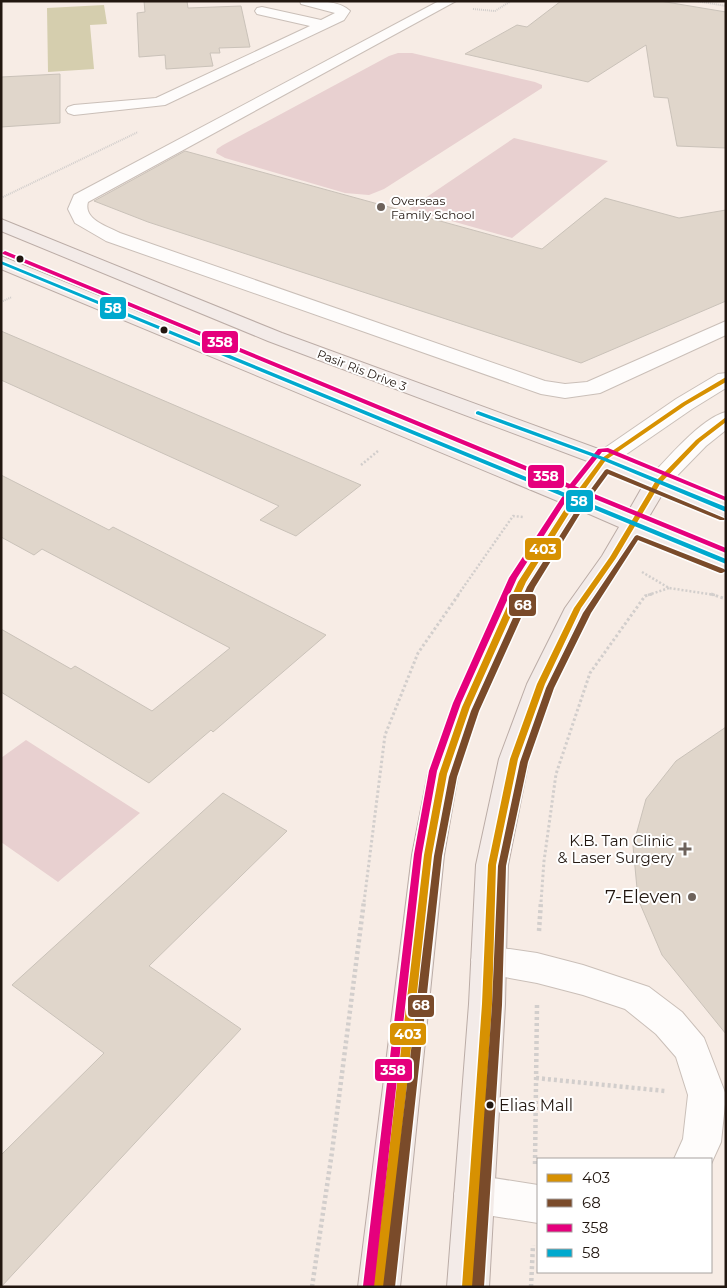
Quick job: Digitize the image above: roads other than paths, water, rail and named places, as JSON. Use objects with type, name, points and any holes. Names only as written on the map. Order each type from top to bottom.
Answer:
[{"type":"main road","name":"Pasir Ris Drive 3","points":[[1,224],[275,337],[604,459],[657,483],[726,510]]},
{"type":"main road","points":[[1,262],[726,562]]},
{"type":"main road","points":[[379,1287],[428,854],[443,774],[466,707],[522,582],[575,498],[604,459]]},
{"type":"main road","points":[[468,1287],[487,1004],[492,864],[514,759],[541,684],[578,608],[613,558],[657,483]]},
{"type":"street","points":[[74,110],[159,102],[323,25],[340,16],[343,12],[336,8],[306,1]]},
{"type":"street","points":[[450,1],[80,199],[76,208],[81,219],[113,238],[549,388],[565,391],[592,388],[726,326]]},
{"type":"street","points":[[262,11],[323,25]]},
{"type":"street","points":[[604,459],[684,404],[726,379]]},
{"type":"street","points":[[657,483],[698,441],[726,419]]},
{"type":"street","points":[[488,960],[537,968],[583,980],[637,998],[669,1023],[691,1049],[707,1095],[702,1142],[694,1158]]},
{"type":"street","points":[[474,1194],[536,1204]]},
{"type":"place","name":"Overseas Family School","points":[[381,207]]},
{"type":"place","name":"K.B. Tan Clinic & Laser Surgery","points":[[685,849]]},
{"type":"place","name":"7-Eleven","points":[[692,897]]},
{"type":"place","name":"Elias Mall","points":[[490,1105]]}]
